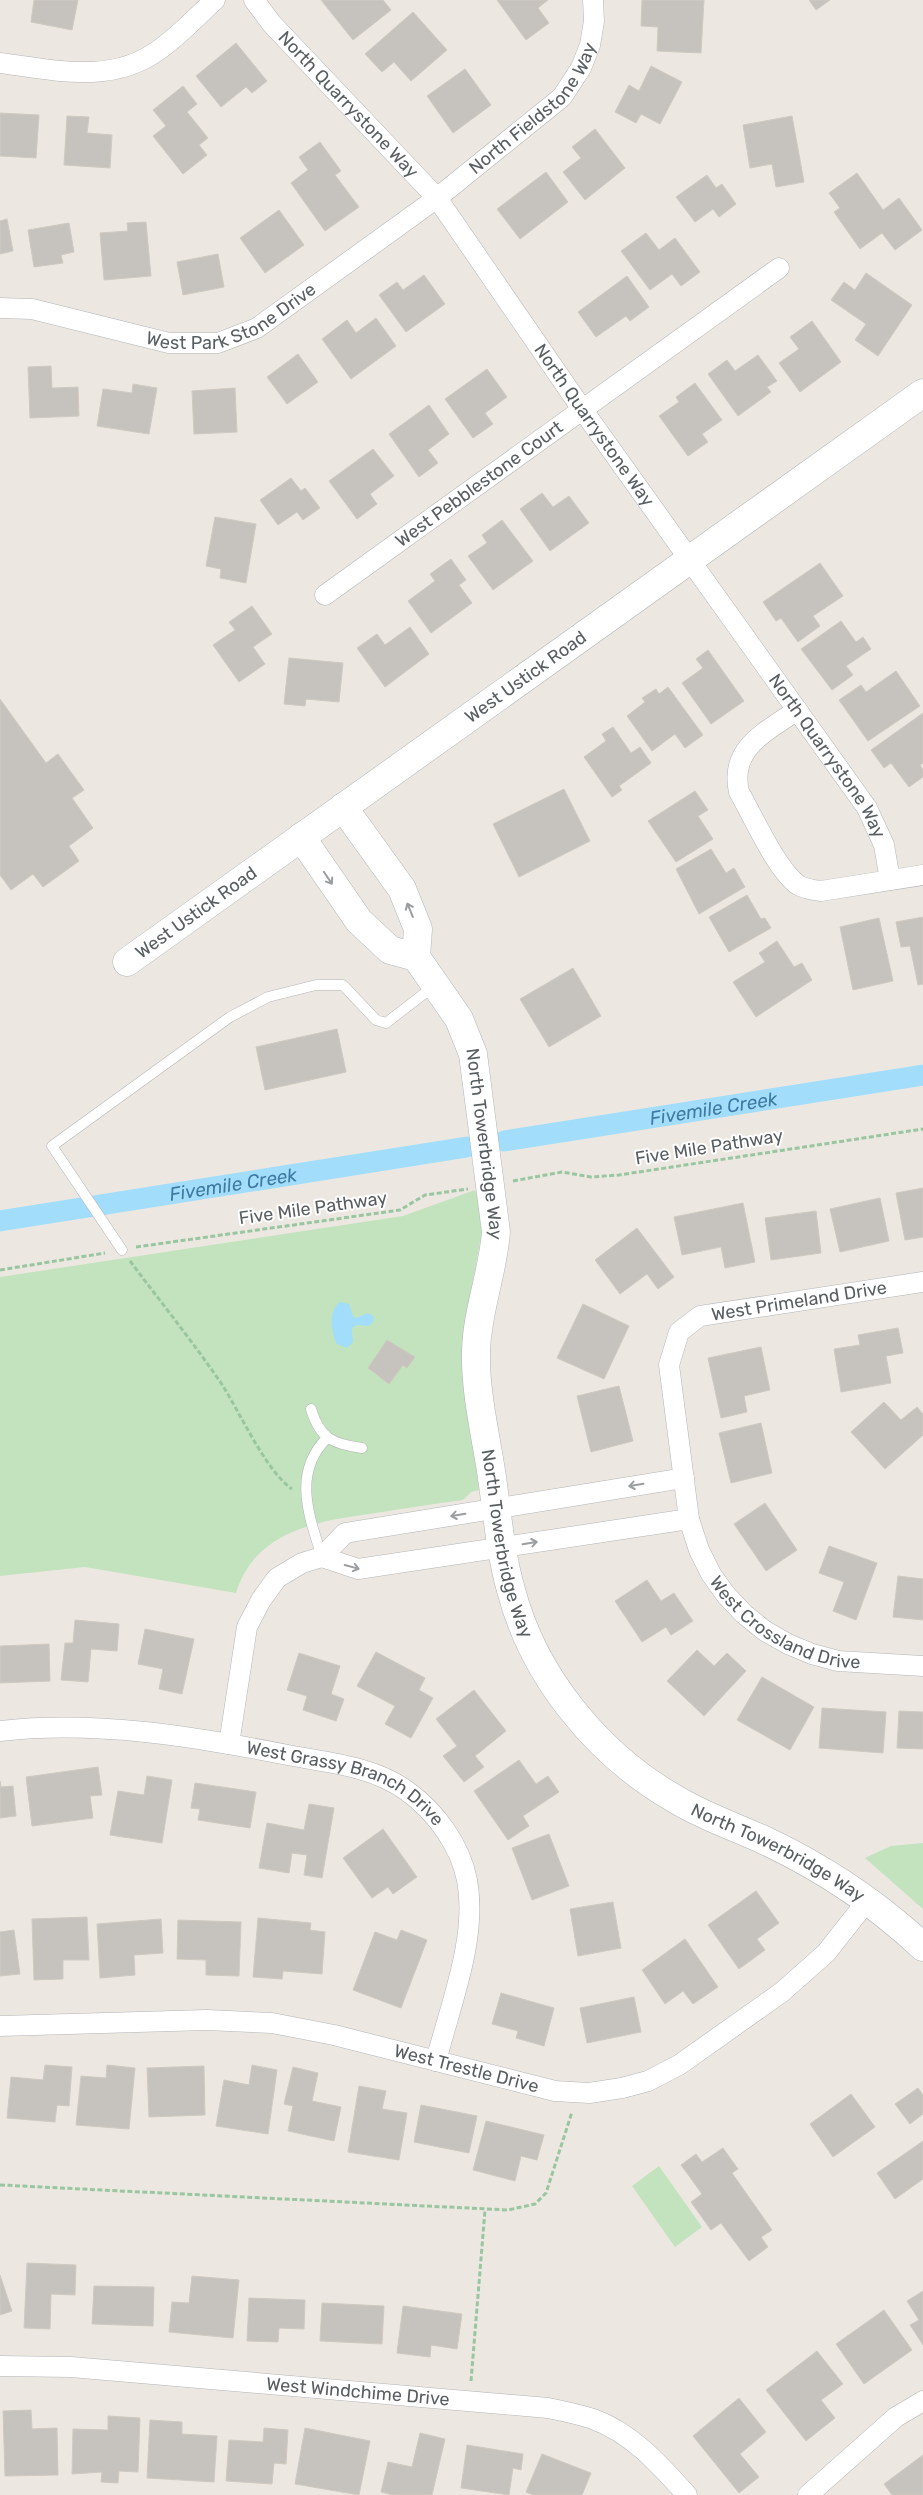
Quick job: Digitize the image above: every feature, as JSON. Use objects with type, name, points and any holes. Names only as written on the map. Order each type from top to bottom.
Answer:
[{"type":"street","points":[[0,63],[80,74],[117,70],[140,62],[160,49],[215,0]]},
{"type":"street","name":"North Quarrystone Way","points":[[254,0],[272,24],[437,198],[582,410],[868,808],[884,845],[890,880]]},
{"type":"street","name":"North Fieldstone Way","points":[[437,198],[562,97],[581,68],[590,46],[594,21],[593,0]]},
{"type":"street","name":"West Park Stone Drive","points":[[0,308],[32,309],[169,343],[218,343],[258,328],[437,198]]},
{"type":"street","name":"West Pebblestone Court","points":[[325,595],[779,268]]},
{"type":"street","name":"West Ustick Road","points":[[127,962],[923,393]]},
{"type":"street","points":[[797,710],[748,745],[741,756],[736,781],[739,792],[782,868],[800,886],[809,890],[821,891],[923,875]]},
{"type":"street","points":[[301,837],[359,921],[390,950],[416,957],[418,929],[402,890],[343,807]]},
{"type":"street","name":"North Towerbridge Way","points":[[416,957],[460,1019],[473,1054],[492,1186],[496,1232],[494,1257],[477,1328],[476,1376],[511,1591],[540,1660],[570,1707],[604,1746],[645,1780],[676,1800],[792,1854],[867,1900],[923,1948]]},
{"type":"street","name":"West Primeland Drive","points":[[679,1332],[700,1316],[923,1282]]},
{"type":"street","name":"West Crossland Drive","points":[[679,1332],[669,1365],[689,1519],[699,1550],[711,1574],[726,1595],[744,1614],[765,1631],[812,1654],[838,1661],[923,1666]]},
{"type":"street","points":[[230,1744],[247,1627],[261,1600],[277,1578],[302,1563],[322,1557],[345,1533],[684,1478]]},
{"type":"street","points":[[322,1557],[358,1569],[689,1519]]},
{"type":"street","name":"West Grassy Branch Drive","points":[[0,1731],[61,1727],[98,1728],[230,1744],[350,1767],[379,1776],[406,1790],[426,1807],[446,1830],[458,1853],[467,1880],[470,1913],[465,1948],[436,2061]]},
{"type":"street","name":"West Trestle Drive","points":[[0,2026],[207,2020],[256,2022],[334,2035],[555,2091],[577,2092],[622,2088],[648,2081],[679,2066],[782,1992],[826,1953],[867,1900]]},
{"type":"street","name":"West Windchime Drive","points":[[0,2366],[71,2367],[548,2408],[594,2420],[619,2432],[649,2453],[687,2495]]},
{"type":"street","points":[[808,2495],[896,2416],[923,2400]]},
{"type":"lane","points":[[122,1250],[97,1210],[52,1146],[230,1017],[268,997],[316,985],[343,986],[376,1020],[386,1023],[435,985]]},
{"type":"lane","points":[[311,1409],[316,1426],[327,1438],[342,1445],[362,1448]]},
{"type":"lane","points":[[322,1557],[307,1500],[306,1470],[316,1449],[327,1438]]},
{"type":"path","name":"Five Mile Pathway","points":[[0,1270],[122,1250],[400,1210],[425,1195],[492,1186],[562,1172],[590,1177],[619,1175],[923,1129]]},
{"type":"path","points":[[122,1250],[221,1384],[256,1443],[284,1484],[307,1500]]},
{"type":"path","points":[[0,2185],[508,2210],[535,2204],[546,2193],[577,2092]]},
{"type":"path","points":[[470,2401],[486,2210]]},
{"type":"green space","points":[[475,1190],[481,1207],[482,1231],[468,1308],[464,1371],[479,1490],[471,1492],[463,1500],[333,1520],[292,1532],[274,1542],[258,1555],[245,1572],[236,1593],[85,1567],[0,1576],[0,1277],[403,1216]]},
{"type":"green space","points":[[923,1843],[923,1909],[865,1858],[891,1846]]},
{"type":"green space","points":[[659,2166],[702,2227],[675,2247],[632,2186]]},
{"type":"water","points":[[340,1302],[349,1304],[353,1316],[356,1318],[368,1313],[374,1317],[373,1322],[369,1326],[357,1325],[352,1328],[353,1342],[347,1348],[337,1344],[332,1328],[332,1316]]},
{"type":"building","points":[[34,0],[78,0],[72,30],[31,22]]},
{"type":"building","points":[[321,0],[383,0],[391,10],[353,40]]},
{"type":"building","points":[[497,0],[548,0],[538,8],[549,23],[526,40]]},
{"type":"building","points":[[642,0],[704,0],[701,53],[657,51],[658,27],[641,26]]},
{"type":"building","points":[[809,0],[830,0],[816,10]]},
{"type":"building","points":[[413,12],[447,50],[411,81],[394,62],[382,72],[365,54]]},
{"type":"building","points":[[236,43],[267,81],[252,93],[246,87],[221,107],[196,76]]},
{"type":"building","points":[[651,66],[682,82],[660,124],[641,114],[636,123],[615,112],[629,85],[639,91]]},
{"type":"building","points":[[465,69],[491,105],[453,133],[427,96]]},
{"type":"building","points":[[183,86],[197,104],[187,112],[208,138],[199,145],[207,155],[183,174],[153,136],[166,126],[153,110]]},
{"type":"building","points":[[0,113],[39,115],[36,158],[0,156]]},
{"type":"building","points":[[67,116],[89,117],[87,133],[112,135],[110,168],[64,165]]},
{"type":"building","points":[[792,116],[804,182],[776,187],[772,164],[750,168],[743,125]]},
{"type":"building","points":[[595,129],[625,168],[585,200],[563,172],[581,158],[572,147]]},
{"type":"building","points":[[320,142],[341,171],[335,175],[359,207],[325,231],[291,183],[308,170],[299,157]]},
{"type":"building","points":[[546,172],[568,202],[520,239],[497,209]]},
{"type":"building","points":[[857,173],[883,210],[899,198],[922,230],[895,250],[882,233],[860,249],[834,212],[840,208],[829,193]]},
{"type":"building","points":[[707,175],[716,188],[722,184],[736,204],[719,217],[713,209],[695,222],[676,197]]},
{"type":"building","points":[[279,210],[304,245],[265,273],[240,238]]},
{"type":"building","points":[[7,219],[13,251],[0,254],[0,221]]},
{"type":"building","points":[[146,222],[151,276],[104,280],[100,233],[128,231],[127,223]]},
{"type":"building","points":[[69,223],[74,252],[61,255],[63,263],[34,267],[28,230]]},
{"type":"building","points":[[646,233],[659,250],[675,238],[700,272],[681,286],[672,274],[650,290],[621,251]]},
{"type":"building","points":[[218,254],[224,287],[183,295],[177,262]]},
{"type":"building","points":[[866,273],[912,305],[878,356],[855,340],[866,324],[831,300],[844,282],[855,290]]},
{"type":"building","points":[[424,275],[445,304],[406,332],[379,295],[397,282],[403,290]]},
{"type":"building","points":[[627,276],[649,307],[630,321],[626,316],[596,337],[578,312]]},
{"type":"building","points":[[376,318],[396,346],[351,379],[322,339],[347,320],[356,333]]},
{"type":"building","points":[[812,321],[841,362],[800,392],[779,363],[799,349],[790,337]]},
{"type":"building","points":[[298,354],[318,382],[287,404],[267,377]]},
{"type":"building","points":[[758,355],[777,381],[767,387],[771,392],[738,416],[708,374],[727,360],[735,371]]},
{"type":"building","points":[[51,366],[52,388],[78,387],[79,416],[30,418],[28,367]]},
{"type":"building","points":[[487,369],[507,397],[485,413],[493,424],[473,438],[445,399]]},
{"type":"building","points":[[695,383],[722,420],[702,434],[708,442],[688,456],[659,416],[679,402],[676,397]]},
{"type":"building","points":[[133,384],[157,388],[149,434],[97,426],[103,389],[132,393]]},
{"type":"building","points":[[235,388],[237,432],[194,434],[192,391]]},
{"type":"building","points":[[429,405],[449,434],[428,450],[438,463],[419,477],[389,434]]},
{"type":"building","points":[[373,449],[394,476],[370,494],[377,504],[357,519],[329,481]]},
{"type":"building","points":[[291,478],[301,491],[305,488],[320,508],[303,520],[297,512],[278,525],[260,500]]},
{"type":"building","points":[[542,493],[553,507],[569,496],[589,523],[550,551],[520,509]]},
{"type":"building","points":[[215,517],[256,524],[246,583],[220,578],[221,569],[206,566]]},
{"type":"building","points":[[502,520],[533,561],[493,590],[468,556],[487,543],[482,535]]},
{"type":"building","points":[[451,559],[466,580],[459,585],[472,603],[431,633],[408,601],[435,581],[430,574]]},
{"type":"building","points":[[820,563],[843,596],[813,616],[820,626],[798,642],[781,618],[776,621],[763,602]]},
{"type":"building","points":[[252,606],[272,634],[253,647],[265,664],[239,682],[213,645],[235,630],[229,622]]},
{"type":"building","points":[[841,621],[856,642],[863,637],[871,649],[846,666],[853,675],[832,690],[801,649]]},
{"type":"building","points":[[410,627],[429,654],[385,687],[357,648],[377,634],[385,645]]},
{"type":"building","points":[[708,650],[744,701],[711,724],[682,683],[703,668],[696,659]]},
{"type":"building","points":[[289,658],[343,663],[339,702],[306,699],[305,706],[284,704]]},
{"type":"building","points":[[896,671],[920,706],[868,741],[839,700],[861,685],[866,692]]},
{"type":"building","points":[[668,687],[703,735],[685,748],[675,734],[652,751],[627,716],[645,702],[642,698],[656,689],[659,694]]},
{"type":"building","points":[[0,699],[46,763],[58,754],[84,790],[72,798],[93,828],[69,846],[79,861],[43,887],[33,874],[11,890],[0,875]]},
{"type":"building","points":[[923,713],[923,763],[920,765],[923,770],[923,777],[909,787],[891,763],[884,768],[871,750]]},
{"type":"building","points":[[613,727],[631,753],[640,747],[651,763],[619,786],[622,790],[612,797],[584,757],[606,741],[602,734]]},
{"type":"building","points":[[564,789],[590,841],[519,877],[493,824]]},
{"type":"building","points":[[695,791],[708,810],[698,816],[713,839],[676,862],[648,821]]},
{"type":"building","points":[[711,849],[726,873],[734,868],[745,887],[699,914],[676,869]]},
{"type":"building","points":[[747,895],[761,919],[765,918],[771,928],[729,952],[709,917]]},
{"type":"building","points":[[923,917],[923,984],[918,985],[910,946],[901,947],[896,922]]},
{"type":"building","points":[[879,918],[893,981],[853,990],[840,927]]},
{"type":"building","points":[[777,941],[794,967],[802,963],[812,980],[756,1017],[733,982],[765,962],[759,953]]},
{"type":"building","points":[[573,968],[601,1016],[549,1047],[520,999]]},
{"type":"building","points":[[337,1029],[346,1072],[265,1090],[256,1047]]},
{"type":"building","points":[[923,1188],[923,1237],[905,1240],[896,1193]]},
{"type":"building","points":[[880,1198],[889,1241],[840,1252],[830,1209]]},
{"type":"building","points":[[743,1203],[755,1262],[725,1268],[721,1247],[682,1255],[674,1217]]},
{"type":"building","points":[[816,1211],[821,1253],[771,1260],[765,1218]]},
{"type":"building","points":[[637,1228],[674,1277],[658,1289],[647,1274],[620,1294],[595,1260]]},
{"type":"building","points":[[583,1304],[629,1326],[604,1379],[557,1358]]},
{"type":"building","points":[[898,1328],[903,1353],[886,1356],[891,1383],[841,1392],[834,1349],[860,1345],[858,1335]]},
{"type":"building","points":[[387,1340],[415,1357],[407,1368],[403,1365],[389,1384],[368,1368]]},
{"type":"building","points":[[761,1347],[770,1390],[744,1396],[747,1412],[721,1418],[708,1358]]},
{"type":"building","points":[[619,1386],[633,1441],[591,1452],[577,1396]]},
{"type":"building","points":[[884,1402],[901,1420],[917,1407],[923,1414],[923,1435],[885,1469],[851,1432]]},
{"type":"building","points":[[761,1423],[772,1473],[731,1483],[719,1433]]},
{"type":"building","points":[[765,1503],[797,1550],[766,1571],[734,1524]]},
{"type":"building","points":[[829,1546],[877,1563],[856,1620],[833,1611],[844,1582],[819,1573]]},
{"type":"building","points":[[898,1576],[923,1579],[923,1620],[893,1617]]},
{"type":"building","points":[[647,1580],[661,1601],[674,1593],[693,1621],[671,1635],[666,1627],[642,1642],[615,1601]]},
{"type":"building","points":[[75,1620],[119,1624],[117,1651],[91,1649],[88,1682],[61,1680],[65,1643],[73,1643]]},
{"type":"building","points":[[145,1629],[194,1639],[182,1694],[159,1689],[163,1669],[138,1664]]},
{"type":"building","points":[[49,1644],[50,1681],[0,1683],[0,1646]]},
{"type":"building","points":[[697,1650],[714,1666],[727,1653],[746,1671],[704,1716],[667,1681]]},
{"type":"building","points":[[376,1652],[425,1678],[419,1690],[433,1698],[411,1738],[385,1724],[395,1706],[357,1686]]},
{"type":"building","points":[[299,1653],[340,1666],[331,1694],[344,1699],[336,1721],[303,1710],[307,1696],[287,1690]]},
{"type":"building","points":[[762,1677],[814,1707],[790,1750],[737,1720]]},
{"type":"building","points":[[474,1690],[506,1731],[475,1756],[484,1767],[464,1782],[443,1756],[457,1746],[436,1719]]},
{"type":"building","points":[[822,1708],[886,1712],[883,1753],[819,1748]]},
{"type":"building","points":[[899,1711],[923,1712],[923,1749],[897,1748]]},
{"type":"building","points":[[519,1760],[536,1784],[548,1776],[559,1792],[523,1816],[529,1826],[508,1840],[474,1791]]},
{"type":"building","points":[[98,1767],[102,1795],[90,1796],[93,1818],[32,1826],[26,1777]]},
{"type":"building","points":[[147,1776],[172,1780],[162,1843],[110,1835],[118,1791],[144,1795]]},
{"type":"building","points":[[0,1781],[1,1787],[13,1786],[16,1816],[0,1818]]},
{"type":"building","points":[[195,1783],[256,1792],[250,1828],[198,1820],[200,1809],[191,1808]]},
{"type":"building","points":[[309,1804],[334,1808],[322,1878],[304,1875],[307,1855],[292,1853],[289,1873],[259,1868],[267,1823],[304,1830]]},
{"type":"building","points":[[383,1829],[417,1877],[393,1894],[388,1887],[372,1898],[343,1858]]},
{"type":"building","points":[[549,1834],[569,1886],[532,1900],[512,1848]]},
{"type":"building","points":[[756,1891],[779,1923],[757,1939],[765,1950],[739,1969],[708,1925]]},
{"type":"building","points":[[613,1902],[621,1948],[578,1956],[570,1909]]},
{"type":"building","points":[[87,1917],[89,1960],[63,1960],[63,1979],[34,1980],[32,1919]]},
{"type":"building","points":[[258,1918],[311,1923],[310,1930],[325,1932],[322,1974],[283,1971],[282,1979],[253,1977]]},
{"type":"building","points":[[161,1919],[163,1953],[134,1955],[135,1975],[100,1978],[97,1924]]},
{"type":"building","points":[[178,1920],[241,1922],[239,1976],[206,1975],[206,1960],[177,1959]]},
{"type":"building","points":[[14,1930],[20,1974],[0,1976],[0,1932]]},
{"type":"building","points":[[401,1930],[427,1940],[401,2008],[353,1990],[375,1932],[397,1940]]},
{"type":"building","points":[[685,1939],[718,1987],[693,2004],[683,1991],[665,2004],[642,1970]]},
{"type":"building","points":[[501,1993],[554,2008],[544,2046],[516,2038],[518,2031],[492,2024]]},
{"type":"building","points":[[634,1997],[641,2032],[587,2043],[580,2008]]},
{"type":"building","points":[[45,2065],[72,2067],[69,2106],[57,2105],[55,2122],[7,2118],[11,2077],[43,2080]]},
{"type":"building","points":[[107,2065],[135,2068],[129,2129],[76,2125],[81,2076],[106,2078]]},
{"type":"building","points":[[252,2065],[277,2070],[268,2134],[216,2126],[224,2080],[249,2085]]},
{"type":"building","points":[[204,2066],[205,2115],[149,2117],[147,2068]]},
{"type":"building","points":[[293,2067],[318,2073],[312,2101],[341,2107],[334,2141],[288,2131],[293,2106],[284,2104]]},
{"type":"building","points":[[359,2086],[386,2091],[382,2109],[407,2113],[399,2160],[348,2152]]},
{"type":"building","points":[[918,2088],[923,2095],[923,2114],[910,2124],[895,2104]]},
{"type":"building","points":[[851,2094],[875,2127],[833,2157],[810,2124]]},
{"type":"building","points":[[421,2105],[477,2116],[469,2153],[414,2142]]},
{"type":"building","points":[[486,2121],[544,2135],[537,2160],[521,2156],[515,2181],[473,2170]]},
{"type":"building","points":[[923,2141],[923,2179],[895,2199],[877,2173]]},
{"type":"building","points":[[723,2148],[738,2169],[732,2173],[772,2230],[761,2237],[768,2247],[749,2261],[721,2223],[711,2230],[691,2202],[702,2194],[681,2165],[696,2154],[702,2162]]},
{"type":"building","points":[[27,2263],[76,2265],[75,2295],[51,2294],[50,2329],[24,2328]]},
{"type":"building","points":[[0,2275],[12,2311],[0,2315]]},
{"type":"building","points":[[192,2276],[239,2280],[233,2338],[169,2332],[172,2302],[189,2303]]},
{"type":"building","points":[[94,2286],[154,2287],[153,2326],[92,2324]]},
{"type":"building","points":[[923,2291],[923,2345],[910,2325],[919,2320],[907,2301]]},
{"type":"building","points":[[249,2298],[305,2300],[304,2329],[279,2328],[278,2342],[247,2341]]},
{"type":"building","points":[[322,2303],[384,2306],[382,2344],[320,2341]]},
{"type":"building","points":[[403,2306],[462,2314],[457,2349],[431,2345],[430,2357],[397,2353]]},
{"type":"building","points":[[884,2310],[912,2350],[864,2384],[836,2344]]},
{"type":"building","points":[[817,2351],[843,2384],[821,2400],[835,2418],[806,2441],[766,2390]]},
{"type":"building","points":[[739,2398],[766,2432],[740,2454],[759,2477],[739,2493],[693,2436]]},
{"type":"building","points":[[31,2410],[32,2429],[57,2428],[58,2475],[5,2476],[3,2411]]},
{"type":"building","points":[[108,2416],[140,2418],[138,2472],[119,2471],[118,2483],[101,2482],[102,2472],[72,2474],[73,2429],[108,2430]]},
{"type":"building","points":[[150,2420],[182,2422],[182,2434],[217,2436],[214,2482],[147,2478]]},
{"type":"building","points":[[264,2428],[288,2430],[286,2464],[274,2463],[272,2484],[226,2481],[229,2440],[263,2442]]},
{"type":"building","points":[[305,2428],[370,2441],[359,2495],[295,2484]]},
{"type":"building","points":[[420,2433],[445,2439],[432,2495],[393,2495],[381,2492],[388,2462],[412,2467]]},
{"type":"building","points":[[467,2445],[523,2454],[521,2470],[513,2468],[509,2495],[461,2488]]},
{"type":"building","points":[[542,2454],[591,2473],[582,2495],[533,2495],[526,2492]]},
{"type":"building","points":[[923,2455],[923,2495],[892,2495],[884,2484]]},
{"type":"waterway","name":"Fivemile Creek","points":[[504,1141],[923,1075]]},
{"type":"waterway","name":"Fivemile Creek","points":[[0,1221],[467,1147]]}]
